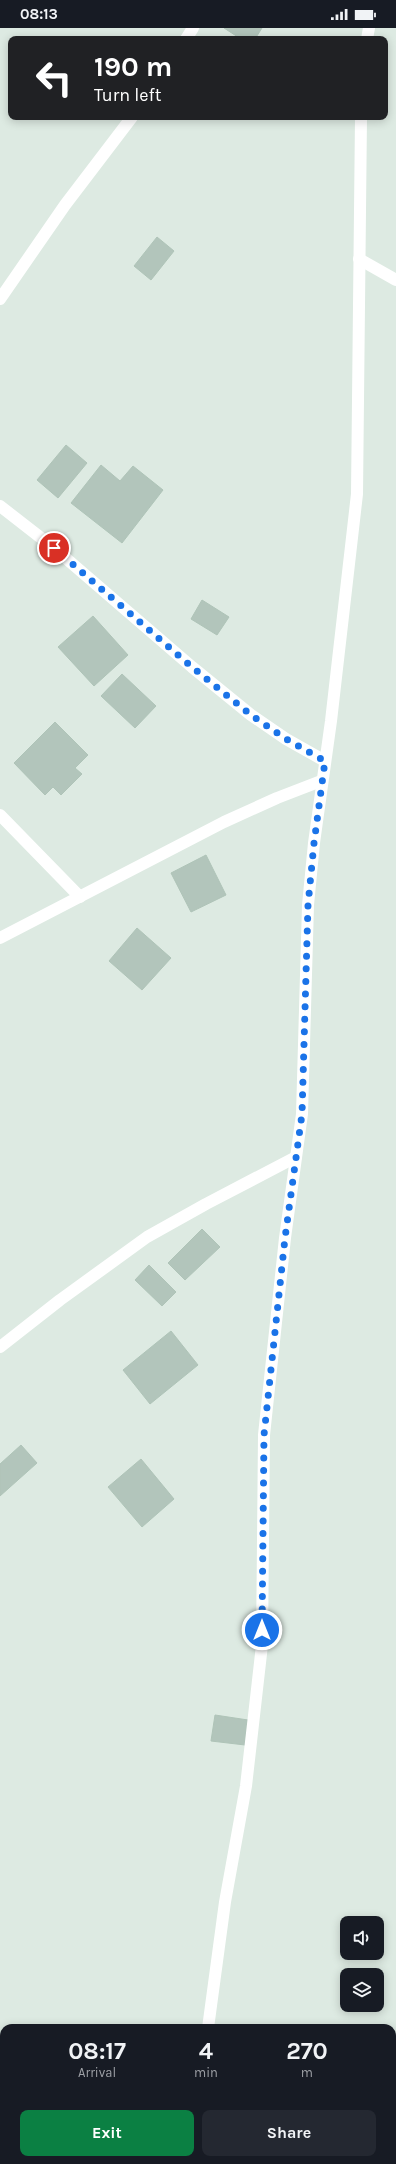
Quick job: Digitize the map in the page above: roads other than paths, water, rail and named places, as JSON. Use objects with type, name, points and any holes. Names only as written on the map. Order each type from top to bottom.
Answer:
[{"type":"street","points":[[0,299],[65,205],[130,120]]},
{"type":"street","points":[[209,2024],[225,1902],[246,1786],[262,1645],[264,1435],[285,1238],[302,1114],[308,905],[321,781],[325,761],[357,494],[361,120]]},
{"type":"street","points":[[360,259],[396,280]]},
{"type":"street","points":[[0,506],[54,548],[192,667],[251,715],[286,739],[325,761]]},
{"type":"street","points":[[0,938],[224,822],[277,798],[321,781]]},
{"type":"street","points":[[0,815],[80,897]]},
{"type":"street","points":[[0,1347],[60,1300],[147,1237],[296,1157]]}]
